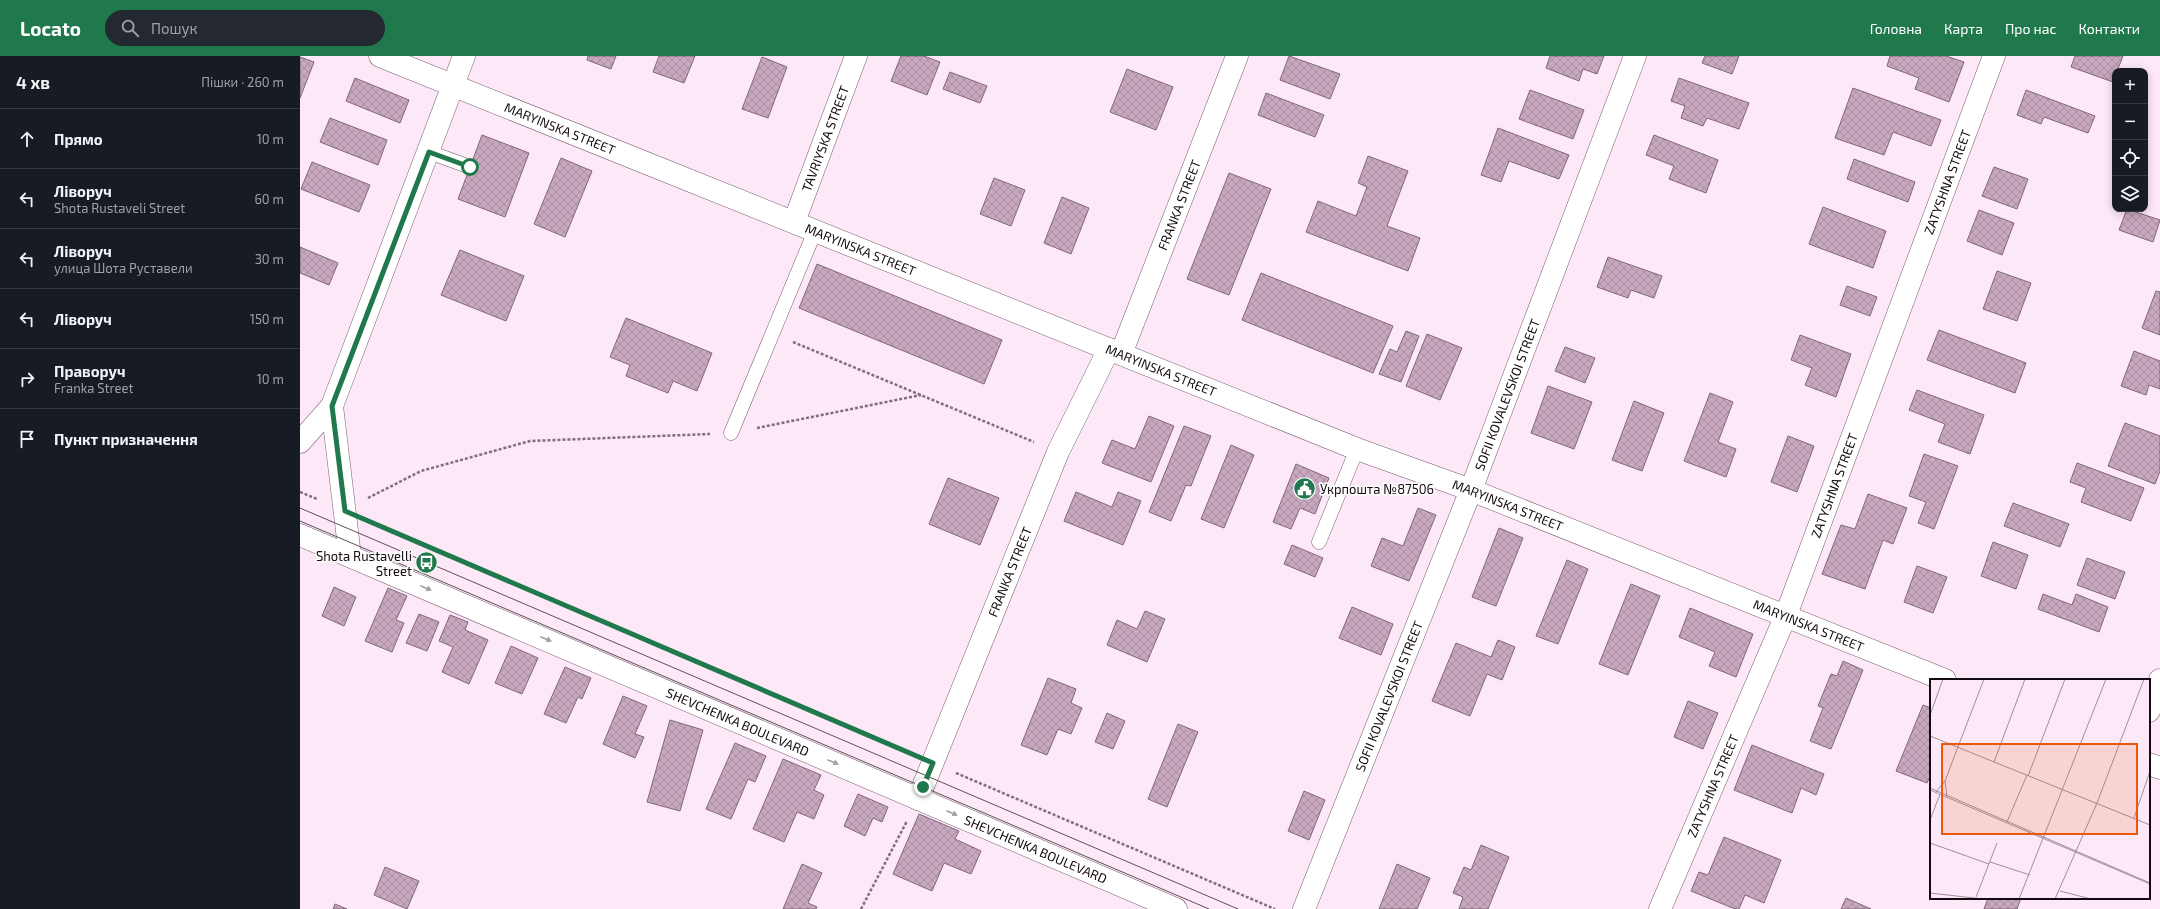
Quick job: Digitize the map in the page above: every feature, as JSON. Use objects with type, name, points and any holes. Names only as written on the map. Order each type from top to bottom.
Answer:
[{"type":"street","name":"MARYINSKA STREET","points":[[380,56],[1357,448],[1471,490],[1943,679]]},
{"type":"street","points":[[300,442],[332,406],[464,56]]},
{"type":"street","name":"TAVRIYSKA STREET","points":[[794,222],[856,56]]},
{"type":"street","name":"FRANKA STREET","points":[[918,799],[1058,452],[1115,351],[1237,56]]},
{"type":"street","name":"SOFII KOVALEVSKOI STREET","points":[[1304,909],[1471,490],[1635,56]]},
{"type":"street","name":"ZATYSHNA STREET","points":[[1660,909],[1786,615],[1994,56]]},
{"type":"street","points":[[332,406],[350,556]]},
{"type":"street","name":"SHEVCHENKA BOULEVARD","points":[[300,535],[1176,909]]},
{"type":"street","points":[[2150,708],[2160,680]]},
{"type":"street","points":[[2150,764],[2160,768]]},
{"type":"lane","points":[[429,152],[470,167]]},
{"type":"lane","points":[[731,433],[815,231]]},
{"type":"lane","points":[[1319,542],[1357,448]]},
{"type":"path","points":[[772,334],[1058,452]]},
{"type":"path","points":[[345,511],[421,471],[530,441],[731,433],[921,395]]},
{"type":"path","points":[[345,511],[1275,909]]},
{"type":"path","points":[[861,909],[918,799]]},
{"type":"building","points":[[588,56],[616,56],[611,69],[587,60]]},
{"type":"building","points":[[659,56],[695,56],[684,83],[653,72]]},
{"type":"building","points":[[901,56],[924,56],[940,62],[927,95],[891,81]]},
{"type":"building","points":[[1289,56],[1340,74],[1330,99],[1280,80]]},
{"type":"building","points":[[1550,56],[1604,56],[1597,74],[1583,69],[1579,81],[1546,68]]},
{"type":"building","points":[[1705,56],[1739,56],[1732,74],[1702,63]]},
{"type":"building","points":[[1890,56],[1946,56],[1964,62],[1949,102],[1915,89],[1919,78],[1887,66]]},
{"type":"building","points":[[2075,56],[2123,56],[2118,68],[2112,68],[2112,82],[2071,67]]},
{"type":"building","points":[[300,57],[314,62],[300,98]]},
{"type":"building","points":[[762,57],[787,67],[768,118],[742,109]]},
{"type":"building","points":[[1127,69],[1173,87],[1156,130],[1110,112]]},
{"type":"building","points":[[950,72],[987,86],[980,103],[943,89]]},
{"type":"building","points":[[355,78],[409,100],[400,123],[346,101]]},
{"type":"building","points":[[1679,78],[1749,103],[1739,129],[1707,118],[1703,126],[1681,118],[1685,106],[1671,101]]},
{"type":"building","points":[[1853,88],[1941,120],[1931,146],[1893,132],[1884,155],[1835,138]]},
{"type":"building","points":[[1530,90],[1584,110],[1573,139],[1519,119]]},
{"type":"building","points":[[2026,90],[2095,116],[2088,133],[2044,117],[2041,124],[2017,115]]},
{"type":"building","points":[[1266,93],[1324,115],[1315,137],[1258,115]]},
{"type":"building","points":[[330,118],[387,140],[378,165],[320,142]]},
{"type":"building","points":[[1498,128],[1569,155],[1559,179],[1509,161],[1501,182],[1481,175]]},
{"type":"building","points":[[482,135],[529,153],[505,217],[458,199]]},
{"type":"building","points":[[1654,135],[1718,160],[1706,193],[1669,179],[1674,166],[1646,155]]},
{"type":"building","points":[[1368,156],[1408,171],[1387,226],[1420,238],[1408,271],[1306,232],[1318,201],[1356,216],[1367,187],[1358,183]]},
{"type":"building","points":[[561,158],[592,171],[565,237],[534,224]]},
{"type":"building","points":[[1854,159],[1915,182],[1908,202],[1847,179]]},
{"type":"building","points":[[312,162],[370,185],[359,212],[301,189]]},
{"type":"building","points":[[1994,167],[2028,179],[2017,209],[1982,196]]},
{"type":"building","points":[[1229,173],[1271,189],[1229,295],[1187,279]]},
{"type":"building","points":[[994,178],[1025,190],[1011,226],[980,214]]},
{"type":"building","points":[[1062,197],[1089,208],[1071,254],[1044,243]]},
{"type":"building","points":[[1823,207],[1886,231],[1873,268],[1809,244]]},
{"type":"building","points":[[1979,210],[2014,223],[2002,255],[1967,241]]},
{"type":"building","points":[[2126,212],[2136,212],[2160,220],[2153,242],[2119,230]]},
{"type":"building","points":[[300,247],[338,263],[329,285],[300,273]]},
{"type":"building","points":[[460,250],[524,276],[506,321],[441,295]]},
{"type":"building","points":[[1608,257],[1662,276],[1654,298],[1631,290],[1628,298],[1597,287]]},
{"type":"building","points":[[817,264],[1002,340],[984,384],[799,308]]},
{"type":"building","points":[[1997,271],[2031,283],[2017,321],[1983,309]]},
{"type":"building","points":[[1261,273],[1393,326],[1373,373],[1242,320]]},
{"type":"building","points":[[1847,286],[1877,297],[1870,316],[1840,305]]},
{"type":"building","points":[[2156,291],[2160,292],[2160,335],[2142,328]]},
{"type":"building","points":[[626,318],[712,353],[697,391],[673,381],[668,393],[626,376],[630,365],[610,357]]},
{"type":"building","points":[[1939,330],[2026,363],[2015,393],[1927,360]]},
{"type":"building","points":[[1406,331],[1419,336],[1401,382],[1379,374],[1390,349],[1397,352]]},
{"type":"building","points":[[1427,334],[1462,348],[1440,400],[1406,386]]},
{"type":"building","points":[[1800,335],[1851,354],[1836,397],[1805,385],[1812,368],[1791,360]]},
{"type":"building","points":[[1565,347],[1595,358],[1585,383],[1555,371]]},
{"type":"building","points":[[2134,351],[2160,361],[2160,389],[2149,385],[2146,395],[2121,386]]},
{"type":"building","points":[[1548,386],[1592,402],[1574,449],[1531,433]]},
{"type":"building","points":[[1917,390],[1984,415],[1970,454],[1938,442],[1945,424],[1909,410]]},
{"type":"building","points":[[1710,393],[1733,402],[1718,442],[1736,449],[1726,477],[1684,461]]},
{"type":"building","points":[[1634,401],[1664,413],[1642,471],[1612,460]]},
{"type":"building","points":[[1149,416],[1174,426],[1151,482],[1102,463],[1112,440],[1135,449]]},
{"type":"building","points":[[2125,423],[2160,436],[2160,471],[2155,484],[2108,466]]},
{"type":"building","points":[[1184,426],[1211,436],[1191,486],[1186,485],[1171,521],[1149,512]]},
{"type":"building","points":[[1788,436],[1814,446],[1797,492],[1771,482]]},
{"type":"building","points":[[1231,445],[1254,455],[1224,528],[1201,519]]},
{"type":"building","points":[[1924,454],[1958,466],[1934,529],[1918,523],[1926,502],[1909,496]]},
{"type":"building","points":[[2077,463],[2144,488],[2131,521],[2081,502],[2086,488],[2070,482]]},
{"type":"building","points":[[1296,464],[1329,478],[1315,514],[1300,508],[1291,529],[1273,522]]},
{"type":"building","points":[[948,478],[999,498],[980,545],[929,524]]},
{"type":"building","points":[[1076,492],[1112,507],[1118,492],[1141,501],[1123,545],[1064,521]]},
{"type":"building","points":[[1868,494],[1907,508],[1893,544],[1883,540],[1865,589],[1822,574],[1841,525],[1855,529]]},
{"type":"building","points":[[2013,503],[2069,524],[2060,547],[2004,526]]},
{"type":"building","points":[[1418,508],[1436,515],[1409,581],[1371,566],[1382,538],[1403,546]]},
{"type":"building","points":[[1499,528],[1523,538],[1496,606],[1472,597]]},
{"type":"building","points":[[1993,542],[2028,555],[2016,589],[1981,576]]},
{"type":"building","points":[[1292,545],[1323,558],[1315,577],[1284,564]]},
{"type":"building","points":[[2087,558],[2125,572],[2115,599],[2077,585]]},
{"type":"building","points":[[1567,560],[1588,569],[1558,644],[1536,636]]},
{"type":"building","points":[[1917,566],[1947,577],[1933,613],[1904,602]]},
{"type":"building","points":[[1631,584],[1660,596],[1628,675],[1599,664]]},
{"type":"building","points":[[334,587],[356,597],[344,626],[322,616]]},
{"type":"building","points":[[388,588],[407,596],[396,620],[404,623],[392,652],[365,641]]},
{"type":"building","points":[[2043,594],[2072,605],[2076,594],[2108,607],[2099,632],[2038,609]]},
{"type":"building","points":[[1352,607],[1393,624],[1381,655],[1339,638]]},
{"type":"building","points":[[1690,608],[1753,634],[1736,677],[1709,666],[1715,652],[1679,637]]},
{"type":"building","points":[[1145,611],[1165,619],[1147,662],[1107,645],[1117,620],[1137,629]]},
{"type":"building","points":[[419,614],[439,622],[427,651],[406,643]]},
{"type":"building","points":[[450,615],[468,622],[465,630],[488,640],[469,684],[442,672],[453,647],[439,641]]},
{"type":"building","points":[[1498,640],[1515,647],[1502,680],[1487,674],[1470,716],[1432,701],[1456,643],[1491,657]]},
{"type":"building","points":[[511,646],[538,658],[522,694],[495,683]]},
{"type":"building","points":[[1843,661],[1863,670],[1831,749],[1810,741],[1823,708],[1818,706],[1831,674],[1837,676]]},
{"type":"building","points":[[565,667],[591,678],[582,699],[578,697],[566,723],[544,714]]},
{"type":"building","points":[[1048,678],[1076,689],[1071,703],[1082,708],[1071,734],[1058,729],[1047,755],[1021,745]]},
{"type":"building","points":[[623,696],[647,706],[635,734],[644,737],[635,758],[603,744]]},
{"type":"building","points":[[1688,701],[1718,713],[1703,749],[1674,737]]},
{"type":"building","points":[[1923,705],[1930,708],[1930,776],[1927,783],[1896,771]]},
{"type":"building","points":[[1107,713],[1125,721],[1113,749],[1095,742]]},
{"type":"building","points":[[670,720],[703,730],[680,811],[647,802]]},
{"type":"building","points":[[1178,724],[1198,732],[1167,807],[1148,799]]},
{"type":"building","points":[[735,743],[766,756],[755,782],[748,779],[731,819],[706,809]]},
{"type":"building","points":[[1752,745],[1824,774],[1816,795],[1801,788],[1792,813],[1734,790]]},
{"type":"building","points":[[783,759],[821,775],[814,790],[824,795],[814,819],[797,812],[784,842],[753,829]]},
{"type":"building","points":[[1304,791],[1325,800],[1309,840],[1288,831]]},
{"type":"building","points":[[858,794],[888,807],[882,822],[873,818],[865,836],[844,826]]},
{"type":"building","points":[[919,814],[959,831],[955,839],[981,851],[971,874],[944,863],[932,891],[893,874]]},
{"type":"building","points":[[1724,837],[1781,860],[1764,903],[1745,895],[1739,909],[1735,909],[1691,891],[1699,872],[1708,875]]},
{"type":"building","points":[[1481,845],[1509,857],[1488,909],[1459,909],[1463,897],[1453,893],[1464,867],[1471,870]]},
{"type":"building","points":[[802,864],[822,873],[808,903],[817,907],[816,909],[783,909]]},
{"type":"building","points":[[1397,864],[1430,878],[1417,909],[1379,909]]},
{"type":"building","points":[[385,867],[419,881],[407,909],[374,895]]},
{"type":"building","points":[[1846,898],[1871,909],[1841,909]]},
{"type":"building","points":[[1988,899],[2021,899],[2017,909],[1984,909]]},
{"type":"building","points":[[335,904],[347,909],[333,909]]},
{"type":"tram line","points":[[300,508],[1238,909]]},
{"type":"tram line","points":[[300,521],[1209,909]]},
{"type":"place","name":"Укрпошта №87506","points":[[1305,489]]},
{"type":"place","name":"Shota Rustavelli Street","points":[[427,563]]},
{"type":"route","points":[[470,167],[429,152],[332,406],[345,511],[933,763],[923,787]]}]
